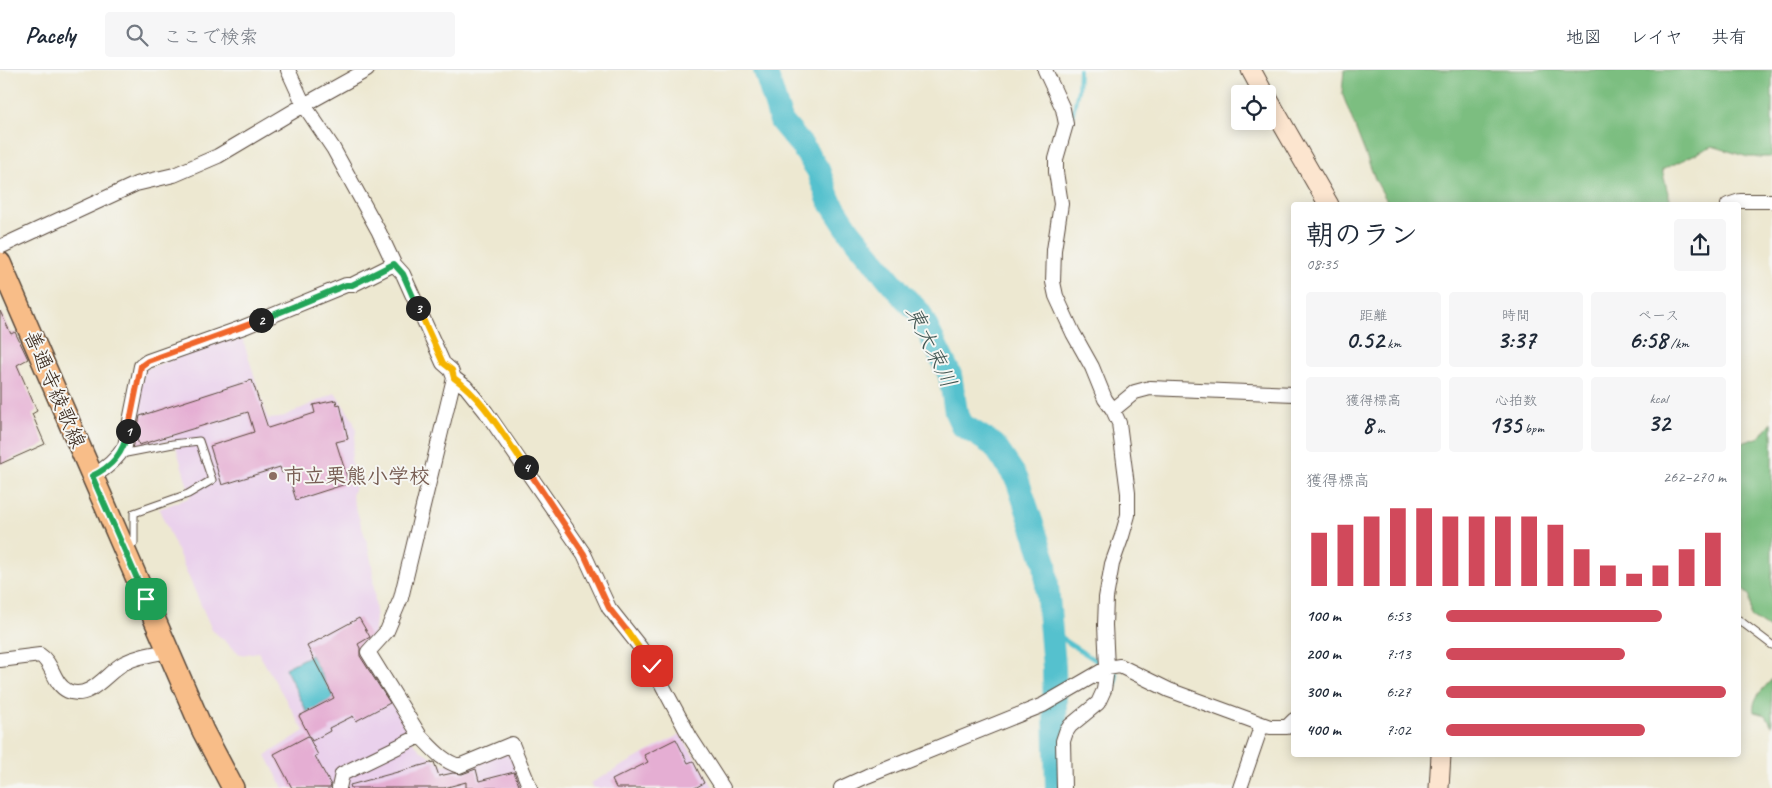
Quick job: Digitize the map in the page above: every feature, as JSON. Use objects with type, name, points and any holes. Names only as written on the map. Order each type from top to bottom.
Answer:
[{"type":"main road","name":"善通寺綾歌線","points":[[0,263],[203,731],[234,788]]},
{"type":"street","points":[[288,70],[304,105],[333,148],[379,232],[394,264],[403,274],[443,363],[452,370],[454,378],[401,598],[387,631],[368,652],[420,736],[439,756],[459,766],[512,744],[530,788]]},
{"type":"street","points":[[0,247],[136,184],[174,175],[218,156],[367,70]]},
{"type":"street","points":[[1045,70],[1063,109],[1066,124],[1056,159],[1061,204],[1054,250],[1054,289],[1092,367],[1105,399],[1115,409],[1119,424],[1128,493],[1128,515],[1112,564],[1106,598],[1105,625],[1108,668],[1104,690],[1098,703],[1070,726],[1063,740],[1064,788]]},
{"type":"street","points":[[1250,70],[1259,85]]},
{"type":"street","points":[[1276,113],[1327,202]]},
{"type":"street","points":[[1737,202],[1772,201]]},
{"type":"street","points":[[92,476],[99,473],[120,454],[124,446],[135,402],[141,366],[148,361],[244,327],[346,285],[352,285],[394,264]]},
{"type":"street","points":[[454,378],[466,387],[486,412],[584,554],[609,608],[640,647],[690,737],[723,788]]},
{"type":"street","points":[[1115,409],[1135,392],[1150,388],[1291,394]]},
{"type":"street","points":[[0,660],[40,655],[44,658],[59,684],[68,691],[79,693],[89,690],[122,664],[138,656],[169,651]]},
{"type":"street","points":[[841,788],[1043,706],[1108,668],[1120,666],[1169,690],[1270,727],[1287,727],[1291,723]]},
{"type":"street","points":[[1240,788],[1262,724]]},
{"type":"street","points":[[339,788],[342,774],[420,736]]},
{"type":"street","points":[[1439,788],[1441,757]]},
{"type":"lane","points":[[120,454],[199,441],[212,480],[188,494],[134,513],[134,543],[124,548]]},
{"type":"lane","points":[[1741,622],[1772,645]]},
{"type":"shaded area","points":[[233,336],[243,340],[268,419],[280,418],[335,393],[353,420],[356,431],[351,459],[355,486],[352,496],[372,565],[376,613],[373,640],[362,646],[413,742],[420,750],[445,765],[503,750],[513,755],[526,788],[283,788],[266,755],[304,731],[258,652],[241,655],[212,630],[159,509],[191,497],[174,440],[137,448],[132,431],[144,370]]},
{"type":"shaded area","points":[[680,734],[714,788],[594,788],[591,783]]},
{"type":"green space","points":[[1344,70],[1772,70],[1772,157],[1748,157],[1712,146],[1662,170],[1670,202],[1387,202],[1375,179],[1342,93]]},
{"type":"green space","points":[[1772,422],[1772,631],[1751,617],[1750,596],[1741,589],[1741,443],[1760,437]]},
{"type":"green space","points":[[1772,679],[1772,726],[1766,715],[1754,712],[1754,707],[1756,698]]},
{"type":"water","points":[[311,655],[334,698],[307,712],[285,668]]},
{"type":"building","points":[[0,311],[11,334],[15,332],[28,359],[17,365],[37,411],[32,414],[45,444],[0,464]]},
{"type":"building","points":[[252,380],[268,428],[315,413],[313,405],[336,400],[337,405],[340,404],[348,439],[336,442],[349,483],[296,500],[287,471],[282,473],[280,467],[222,485],[210,446],[254,432],[248,412],[139,445],[136,436],[140,416]]},
{"type":"building","points":[[359,618],[370,637],[358,644],[360,656],[390,703],[356,721],[353,716],[329,728],[330,731],[312,741],[299,716],[334,698],[307,646]]},
{"type":"building","points":[[308,736],[318,755],[315,756],[331,785],[330,788],[292,788],[274,754]]},
{"type":"building","points":[[676,739],[688,763],[693,761],[704,783],[695,788],[616,788],[612,780],[648,762],[644,755]]},
{"type":"building","points":[[434,762],[439,776],[453,773],[462,774],[476,769],[479,781],[514,772],[520,788],[466,788],[466,782],[444,788],[351,788],[350,785]]},
{"type":"waterway","name":"東大束川","points":[[765,70],[781,121],[802,146],[818,170],[829,200],[850,232],[902,295],[919,312],[950,375],[956,412],[962,425],[994,445],[1017,479],[1045,563],[1054,667],[1057,788]]},
{"type":"waterway","points":[[1071,122],[1078,90],[1079,70]]},
{"type":"waterway","points":[[1050,625],[1067,642],[1098,662]]},
{"type":"waterway","points":[[1105,702],[1117,681],[1116,673]]},
{"type":"place","name":"市立栗熊小学校","points":[[273,476]]},
{"type":"route","points":[[146,599],[92,476],[99,473],[120,454],[124,446],[135,402],[141,366],[148,361],[244,327],[346,285],[352,285],[394,264],[403,274],[443,363],[452,370],[454,378],[466,387],[486,412],[537,484],[584,554],[609,608],[640,647],[652,666]]}]
